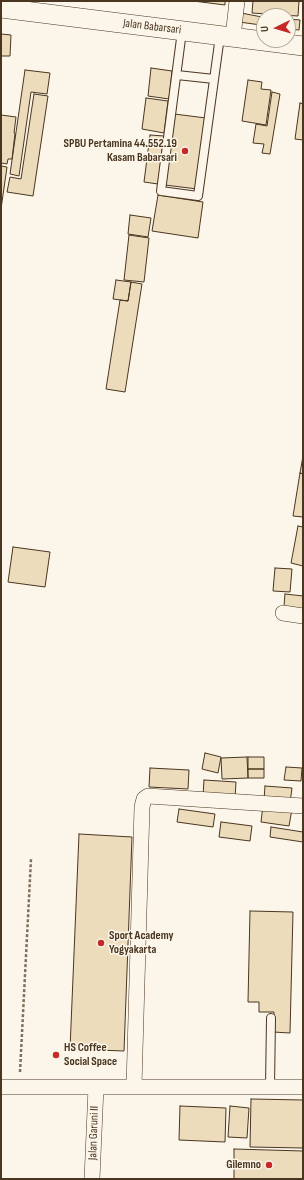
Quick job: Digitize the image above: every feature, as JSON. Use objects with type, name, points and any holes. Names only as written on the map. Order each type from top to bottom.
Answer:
[{"type":"street","points":[[226,36],[237,1]]},
{"type":"street","name":"Jalan Babarsari","points":[[1,8],[303,46]]},
{"type":"street","points":[[283,613],[303,616]]},
{"type":"street","points":[[134,1086],[142,807],[144,799],[148,796],[303,806]]},
{"type":"street","points":[[1,1087],[303,1087]]},
{"type":"street","name":"Jalan Garuni II","points":[[92,1179],[96,1087]]},
{"type":"lane","points":[[182,31],[161,191],[198,196],[214,79],[226,36]]},
{"type":"lane","points":[[177,75],[214,79]]},
{"type":"lane","points":[[270,1018],[270,1087]]},
{"type":"path","points":[[20,1087],[31,859]]},
{"type":"building","points":[[193,1],[225,1],[225,5]]},
{"type":"building","points":[[253,1],[299,1],[298,16],[296,16],[296,8],[256,8],[256,13],[252,13]]},
{"type":"building","points":[[241,13],[256,16],[256,24],[239,22]]},
{"type":"building","points":[[296,20],[300,20],[299,30],[296,30]]},
{"type":"building","points":[[1,34],[11,35],[10,56],[1,56]]},
{"type":"building","points":[[151,68],[172,71],[169,99],[148,96]]},
{"type":"building","points":[[25,70],[50,73],[47,94],[31,92],[19,176],[10,174]]},
{"type":"building","points":[[248,80],[262,82],[261,89],[271,90],[266,125],[242,121]]},
{"type":"building","points":[[272,92],[280,94],[270,154],[262,153],[264,144],[253,143],[256,124],[267,126]]},
{"type":"building","points":[[34,94],[48,96],[33,196],[7,192],[10,177],[21,179]]},
{"type":"building","points":[[146,98],[168,101],[164,133],[142,129]]},
{"type":"building","points":[[300,103],[303,104],[303,140],[295,139]]},
{"type":"building","name":"SPBU Pertamina 44.552.19 Kasam Babarsari","points":[[174,114],[206,118],[197,189],[165,185]]},
{"type":"building","points":[[1,115],[16,117],[12,159],[8,159],[7,164],[1,163]]},
{"type":"building","points":[[150,135],[164,136],[158,184],[144,182]]},
{"type":"building","points":[[1,166],[7,167],[1,209]]},
{"type":"building","points":[[158,195],[203,202],[198,238],[152,231]]},
{"type":"building","points":[[130,215],[151,218],[148,237],[128,234]]},
{"type":"building","points":[[129,235],[149,238],[144,282],[124,280]]},
{"type":"building","points":[[116,280],[131,282],[128,301],[113,299]]},
{"type":"building","points":[[131,282],[142,284],[125,392],[106,389],[120,300],[128,301]]},
{"type":"building","points":[[303,456],[303,474],[300,473]]},
{"type":"building","points":[[300,473],[303,474],[303,517],[293,516]]},
{"type":"building","points":[[298,526],[303,527],[303,566],[291,563]]},
{"type":"building","points":[[13,547],[50,552],[45,587],[8,582]]},
{"type":"building","points":[[275,568],[292,569],[290,592],[273,591]]},
{"type":"building","points":[[285,594],[303,596],[303,609],[284,606]]},
{"type":"building","points":[[205,753],[221,757],[218,773],[202,769]]},
{"type":"building","points":[[247,757],[248,778],[222,779],[221,758]]},
{"type":"building","points":[[248,757],[264,757],[264,769],[248,769]]},
{"type":"building","points":[[286,767],[302,768],[301,781],[284,780]]},
{"type":"building","points":[[150,768],[189,770],[188,789],[149,787]]},
{"type":"building","points":[[248,769],[264,769],[264,778],[248,778]]},
{"type":"building","points":[[204,780],[236,782],[235,798],[203,796]]},
{"type":"building","points":[[265,786],[292,788],[290,803],[264,800]]},
{"type":"building","points":[[263,805],[292,809],[289,826],[261,822]]},
{"type":"building","points":[[179,809],[215,814],[213,827],[177,822]]},
{"type":"building","points":[[221,822],[252,826],[250,841],[219,837]]},
{"type":"building","points":[[271,827],[303,832],[303,842],[270,837]]},
{"type":"building","name":"Sport Academy Yogyakarta","points":[[79,834],[132,837],[124,1051],[70,1049]]},
{"type":"building","points":[[250,911],[293,912],[290,1033],[273,1032],[274,1012],[259,1012],[259,1002],[248,1002]]},
{"type":"building","points":[[251,1099],[303,1100],[303,1148],[250,1147]]},
{"type":"building","points":[[180,1106],[226,1108],[225,1142],[179,1140]]},
{"type":"building","points":[[230,1106],[249,1108],[247,1138],[228,1137]]},
{"type":"building","name":"Gilemno","points":[[234,1149],[303,1151],[303,1179],[234,1179]]},
{"type":"place","name":"SPBU Pertamina 44.552.19 Kasam Babarsari","points":[[185,151]]},
{"type":"place","name":"Sport Academy Yogyakarta","points":[[101,943]]},
{"type":"place","name":"HS Coffee Social Space","points":[[56,1055]]},
{"type":"place","name":"Gilemno","points":[[269,1165]]}]
